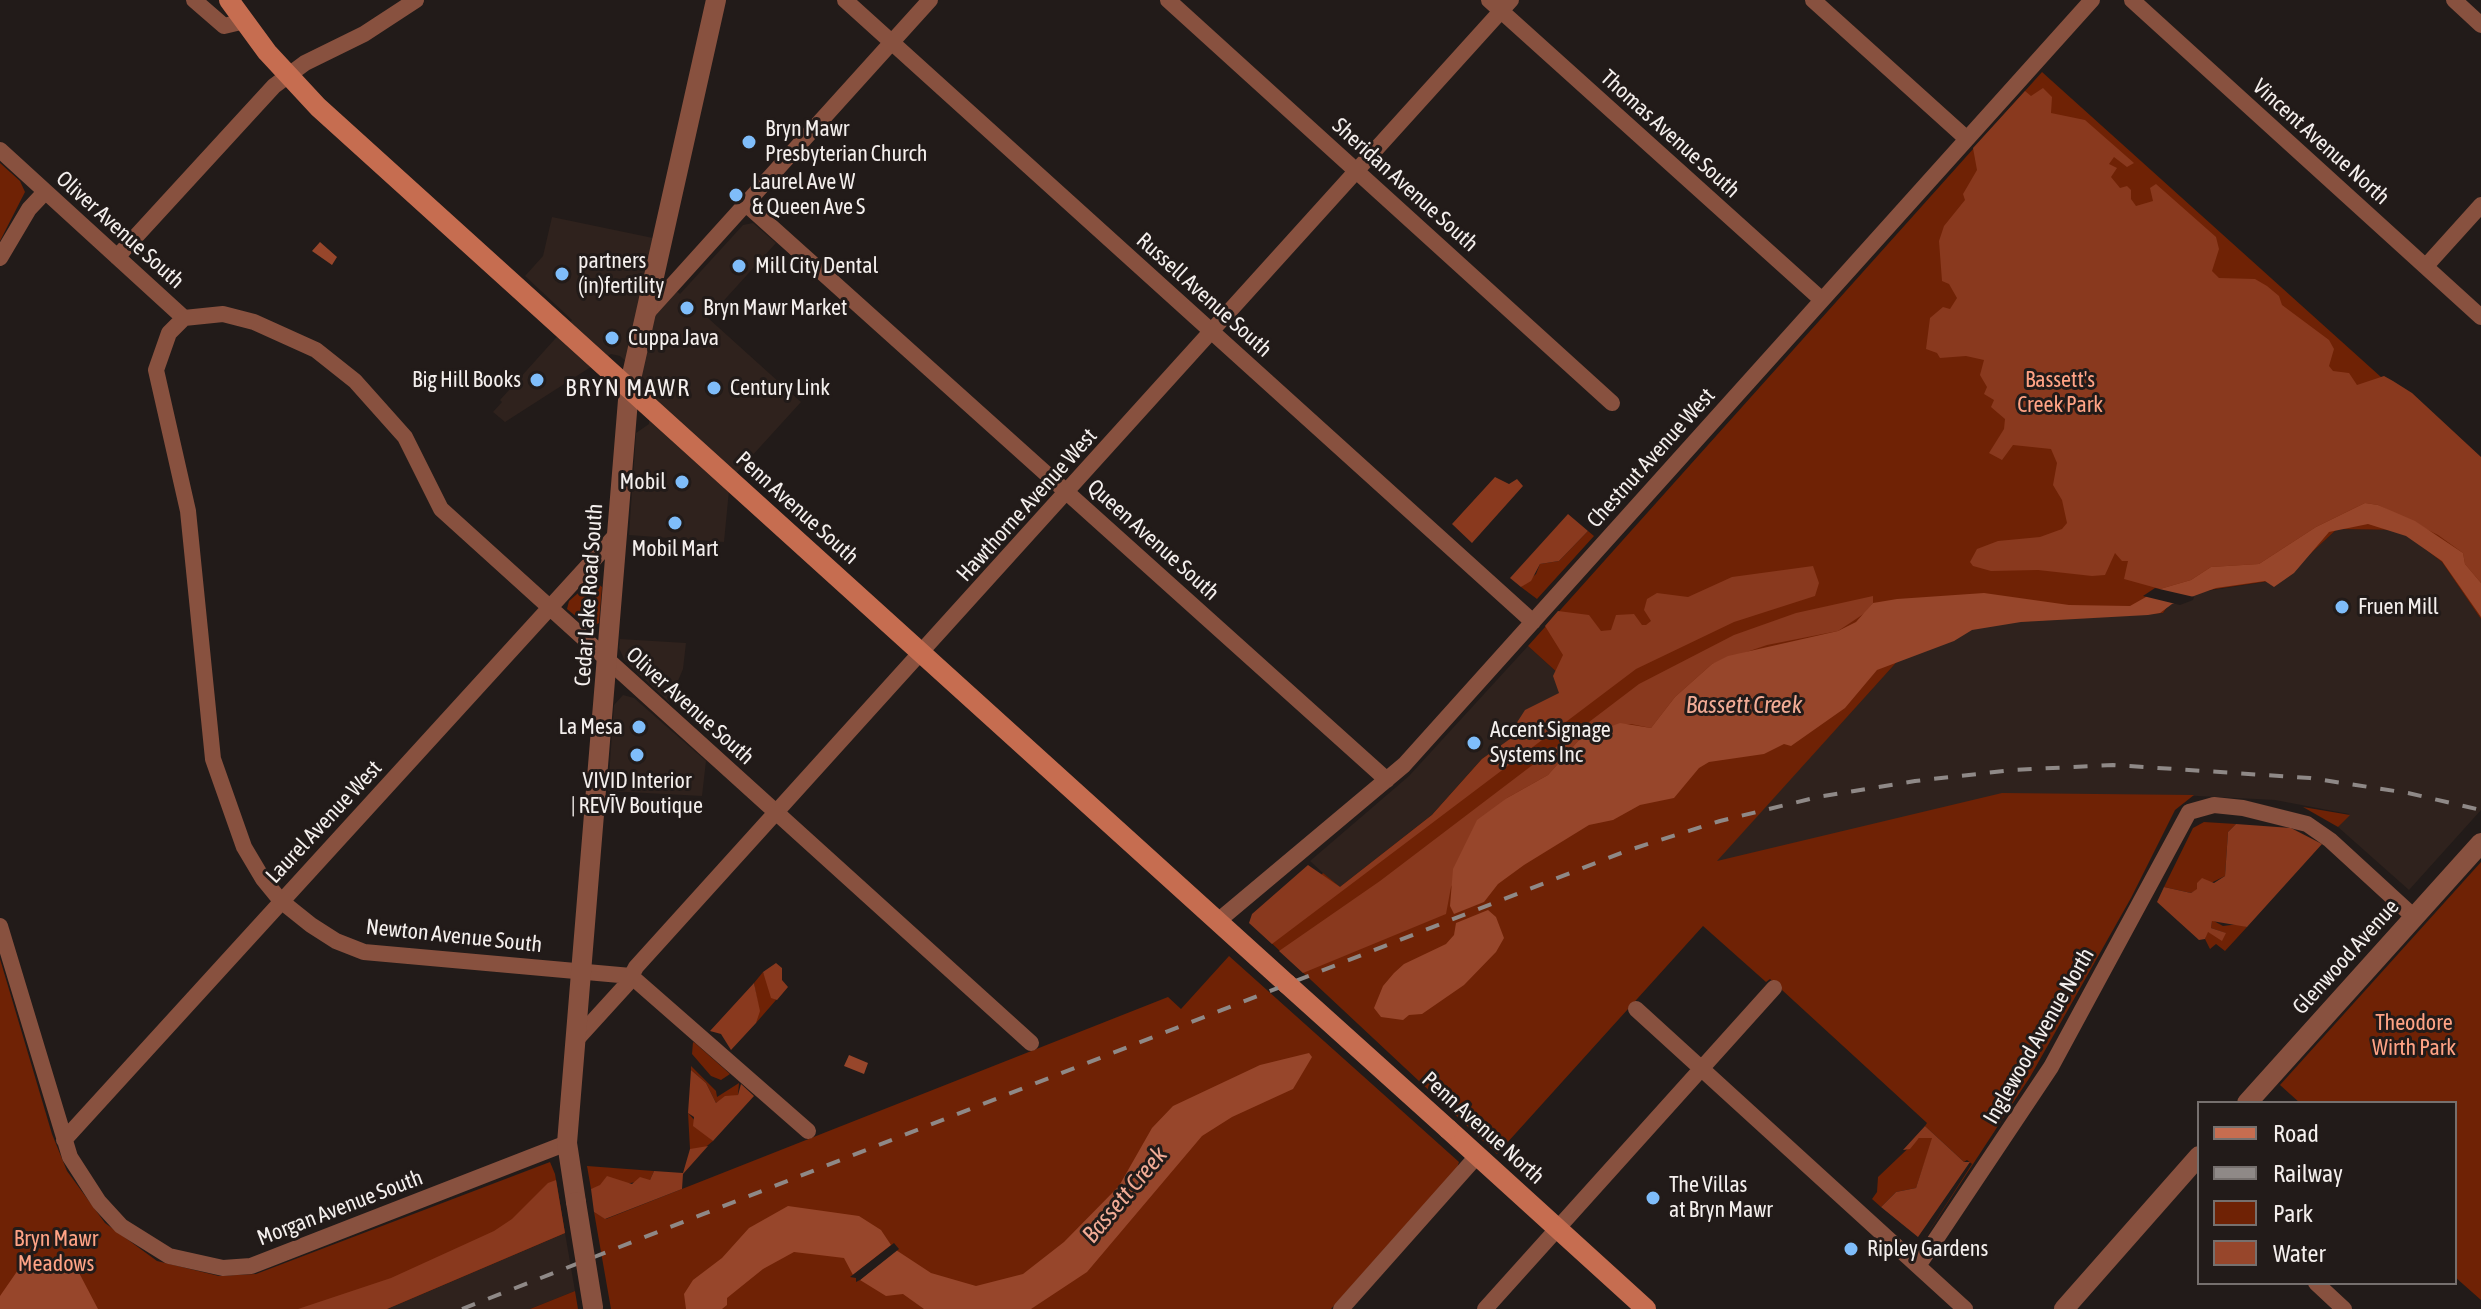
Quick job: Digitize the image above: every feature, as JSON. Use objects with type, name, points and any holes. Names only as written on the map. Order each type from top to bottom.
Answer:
[{"type":"main road","name":"Penn Avenue South","points":[[229,0],[267,52],[318,107],[1287,984]]},
{"type":"main road","name":"Penn Avenue South","points":[[247,0],[276,45],[285,69]]},
{"type":"main road","name":"Penn Avenue North","points":[[1287,984],[1646,1309]]},
{"type":"street","points":[[194,0],[224,26],[245,21]]},
{"type":"street","points":[[117,257],[274,86],[285,69],[416,0]]},
{"type":"street","name":"Cedar Lake Road South","points":[[594,1308],[567,1143],[629,388],[716,0]]},
{"type":"street","name":"Russell Avenue South","points":[[845,0],[1533,622]]},
{"type":"street","points":[[648,312],[930,0]]},
{"type":"street","name":"Sheridan Avenue South","points":[[1168,0],[1612,403]]},
{"type":"street","points":[[1813,0],[1967,139]]},
{"type":"street","name":"Chestnut Avenue West","points":[[1226,928],[1387,780],[2092,0]]},
{"type":"street","name":"Vincent Avenue North","points":[[2132,0],[2481,317]]},
{"type":"street","points":[[2454,0],[2481,25]]},
{"type":"street","name":"Hawthorne Avenue West","points":[[576,1040],[776,812],[1213,333],[1500,4]]},
{"type":"street","name":"Thomas Avenue South","points":[[1500,4],[1822,300]]},
{"type":"street","name":"Oliver Avenue South","points":[[0,150],[184,318],[223,314],[254,322],[316,350],[355,381],[405,437],[441,509],[1031,1043]]},
{"type":"street","points":[[0,258],[29,209],[45,192]]},
{"type":"street","name":"Queen Avenue South","points":[[746,204],[1387,780]]},
{"type":"street","points":[[2426,266],[2481,205]]},
{"type":"street","name":"Newton Avenue South","points":[[184,318],[169,333],[156,370],[193,541],[213,759],[244,847],[281,901],[336,941],[364,952],[631,976]]},
{"type":"street","name":"Laurel Avenue West","points":[[64,1140],[617,534]]},
{"type":"street","name":"Inglewood Avenue North","points":[[1918,1266],[2051,1067],[2183,819],[2198,808],[2214,805],[2275,813],[2307,824],[2330,840],[2414,917]]},
{"type":"street","name":"Glenwood Avenue","points":[[2249,1101],[2475,850]]},
{"type":"street","name":"Morgan Avenue South","points":[[0,926],[64,1140],[86,1184],[135,1237],[169,1256],[223,1268],[251,1266],[567,1143]]},
{"type":"street","points":[[631,976],[808,1131]]},
{"type":"street","points":[[1485,1309],[1774,988]]},
{"type":"street","points":[[1636,1009],[1965,1309]]},
{"type":"street","points":[[1341,1309],[1477,1156]]},
{"type":"street","points":[[2064,1309],[2077,1291],[2195,1166]]},
{"type":"street","points":[[2318,1285],[2336,1306]]},
{"type":"street","points":[[2052,1309],[2077,1291]]},
{"type":"shaded area","points":[[552,217],[653,238],[648,266],[680,294],[743,225],[753,223],[776,243],[708,318],[801,402],[730,480],[724,542],[629,535],[636,433],[649,424],[651,389],[649,383],[620,356],[611,354],[505,422],[493,412],[502,402],[500,400],[572,320],[525,276],[543,256]]},
{"type":"shaded area","points":[[2337,529],[2401,530],[2442,562],[2481,619],[2481,810],[2409,890],[2338,827],[2349,814],[2275,800],[2178,795],[1715,862],[1903,655],[1967,625],[2163,613],[2175,596],[2283,579]]},
{"type":"shaded area","points":[[620,639],[686,643],[683,669],[669,702],[625,661],[619,648]]},
{"type":"shaded area","points":[[1528,646],[1583,696],[1482,759],[1432,815],[1339,888],[1310,861],[1409,776]]},
{"type":"shaded area","points":[[623,695],[634,698],[706,761],[702,796],[608,791],[614,705]]},
{"type":"shaded area","points":[[565,1233],[575,1291],[530,1309],[387,1309]]},
{"type":"green space","name":"Bassett's Creek Park","points":[[2042,72],[2481,467],[2481,619],[2442,562],[2401,530],[2337,529],[2283,579],[2175,595],[2163,613],[1967,625],[1903,655],[1717,861],[2002,793],[2194,795],[2175,810],[2131,898],[2030,1077],[1922,1242],[1972,1164],[1967,1160],[1964,1162],[1925,1126],[1927,1123],[1770,979],[1766,982],[1703,926],[1497,1154],[1265,937],[1323,873],[1340,887],[1432,815],[1482,759],[1582,695],[1528,646]]},
{"type":"green space","points":[[2043,88],[2052,97],[2051,113],[2085,120],[2134,163],[2127,167],[2114,157],[2109,164],[2117,168],[2111,177],[2120,188],[2127,186],[2131,190],[2131,199],[2136,206],[2153,201],[2150,188],[2156,184],[2216,237],[2219,249],[2212,271],[2219,278],[2255,279],[2267,286],[2279,296],[2282,305],[2329,340],[2334,349],[2329,366],[2333,371],[2349,373],[2357,385],[2384,376],[2393,381],[2412,393],[2481,457],[2481,583],[2465,564],[2463,553],[2438,535],[2378,505],[2365,503],[2316,527],[2259,564],[2211,567],[2191,580],[2160,589],[2124,579],[2128,561],[2122,561],[2115,553],[2105,575],[2038,570],[1991,571],[1973,566],[1970,562],[1977,549],[1998,541],[2040,537],[2062,529],[2067,523],[2062,500],[2053,485],[2057,463],[2051,449],[2013,445],[2002,460],[1989,453],[2004,429],[2005,419],[1991,407],[1994,400],[1984,394],[1987,387],[1980,375],[1984,360],[1966,356],[1940,358],[1937,353],[1926,349],[1930,318],[1943,307],[1950,309],[1957,298],[1949,284],[1942,281],[1939,241],[1944,226],[1965,200],[1963,194],[1977,170],[1973,148],[2025,91],[2031,96]]},
{"type":"green space","points":[[0,163],[20,181],[25,192],[0,241]]},
{"type":"green space","points":[[1495,477],[1509,484],[1517,479],[1523,486],[1472,543],[1452,524]]},
{"type":"green space","points":[[1568,514],[1588,531],[1559,561],[1540,564],[1531,581],[1521,587],[1510,578]]},
{"type":"green space","points":[[1588,531],[1594,536],[1537,599],[1521,587],[1536,574],[1540,564],[1559,561]]},
{"type":"green space","points":[[1813,566],[1819,583],[1815,596],[1734,622],[1636,669],[1272,944],[1249,923],[1252,914],[1308,865],[1340,887],[1432,815],[1482,759],[1521,731],[1516,724],[1525,710],[1559,693],[1553,676],[1563,655],[1545,626],[1558,611],[1589,615],[1601,631],[1611,630],[1616,615],[1634,614],[1642,625],[1646,625],[1651,621],[1644,610],[1647,599],[1657,593],[1688,597],[1732,577]]},
{"type":"green space","points":[[593,580],[602,587],[599,623],[590,628],[567,609],[569,601]]},
{"type":"green space","points":[[1873,596],[1873,603],[1865,613],[1838,631],[1767,645],[1712,664],[1675,697],[1651,728],[1631,724],[1603,727],[1578,741],[1548,775],[1507,798],[1451,887],[1446,914],[1303,973],[1279,951],[1380,881],[1639,684],[1734,635],[1796,613]]},
{"type":"green space","points":[[2303,807],[2350,815],[2338,827]]},
{"type":"green space","points":[[2204,822],[2236,824],[2228,832],[2225,876],[2191,893],[2164,887],[2193,828]]},
{"type":"green space","points":[[2236,824],[2291,828],[2322,844],[2247,927],[2212,921],[2211,928],[2226,933],[2222,941],[2208,932],[2205,939],[2199,940],[2157,902],[2164,887],[2191,893],[2197,889],[2197,883],[2202,878],[2214,883],[2225,876],[2228,832]]},
{"type":"green space","name":"Theodore Wirth Park","points":[[2481,862],[2481,1300],[2457,1279],[2457,1101],[2298,1101],[2280,1085]]},
{"type":"green space","points":[[2212,920],[2223,926],[2239,924],[2247,927],[2225,951],[2216,944],[2210,949],[2205,939],[2207,932],[2225,933],[2211,928]]},
{"type":"green space","points":[[1229,956],[1459,1162],[1457,1168],[1331,1309],[611,1309],[594,1212],[606,1219],[1168,997],[1181,1009]]},
{"type":"green space","name":"Bryn Mawr Meadows","points":[[0,959],[52,1134],[67,1171],[105,1223],[157,1261],[219,1276],[256,1274],[550,1162],[555,1174],[565,1233],[387,1309],[0,1309]]},
{"type":"green space","points":[[776,963],[782,968],[782,980],[788,987],[777,1000],[771,998],[763,972]]},
{"type":"green space","points":[[763,972],[776,1000],[756,1023],[758,1005],[754,983]]},
{"type":"green space","points":[[754,983],[760,1011],[756,1023],[731,1050],[721,1034],[710,1031]]},
{"type":"green space","points":[[693,1042],[730,1074],[721,1080],[711,1076],[692,1054]]},
{"type":"green space","points":[[691,1066],[716,1091],[717,1097],[739,1083],[738,1095],[716,1103],[706,1083],[691,1070]]},
{"type":"green space","points":[[691,1070],[706,1083],[716,1103],[725,1096],[738,1095],[741,1084],[754,1096],[713,1141],[693,1126],[694,1117],[688,1113]]},
{"type":"green space","points":[[688,1113],[713,1141],[702,1150],[690,1149]]},
{"type":"green space","points":[[1925,1126],[1964,1162],[1970,1162],[1918,1237],[1881,1207],[1896,1192],[1916,1188],[1932,1138],[1919,1138],[1910,1149],[1903,1150]]},
{"type":"green space","points":[[1919,1138],[1933,1138],[1916,1188],[1896,1192],[1881,1207],[1872,1199],[1877,1192],[1878,1177]]},
{"type":"green space","points":[[708,1146],[683,1174],[682,1189],[605,1219],[594,1212],[591,1189],[600,1185],[607,1176],[632,1184],[640,1177],[650,1180],[654,1171],[683,1173],[690,1149]]},
{"type":"green space","points":[[587,1166],[654,1171],[650,1180],[591,1189]]},
{"type":"green space","points":[[556,1180],[565,1233],[387,1309],[298,1309],[391,1278],[494,1231],[512,1219],[548,1183]]},
{"type":"green space","points":[[575,1291],[578,1309],[530,1309]]},
{"type":"water","points":[[320,242],[337,257],[332,265],[312,251]]},
{"type":"water","name":"Bassett Creek","points":[[2365,503],[2378,505],[2415,521],[2463,553],[2465,564],[2481,583],[2481,617],[2442,561],[2406,536],[2368,524],[2329,532],[2294,573],[2274,587],[2265,581],[2216,588],[2172,604],[2160,613],[2148,615],[2021,622],[1972,630],[1954,641],[1877,670],[1845,708],[1791,746],[1784,744],[1764,754],[1709,762],[1699,768],[1674,798],[1640,805],[1613,820],[1589,825],[1498,884],[1484,902],[1454,914],[1450,906],[1453,869],[1477,820],[1507,798],[1548,775],[1578,741],[1592,733],[1620,723],[1651,728],[1675,697],[1712,664],[1728,656],[1838,631],[1856,622],[1873,603],[1897,599],[1984,593],[2069,605],[2130,606],[2160,589],[2191,580],[2211,567],[2259,564],[2316,527]]},
{"type":"water","points":[[1488,910],[1496,917],[1504,938],[1496,952],[1464,985],[1422,1014],[1409,1015],[1403,1020],[1381,1017],[1374,1008],[1383,986],[1394,973],[1404,964],[1446,944],[1454,935],[1456,923]]},
{"type":"water","points":[[1309,1053],[1312,1057],[1293,1089],[1232,1117],[1202,1136],[1087,1272],[1031,1309],[924,1309],[903,1294],[886,1296],[860,1280],[896,1250],[931,1273],[976,1286],[1023,1274],[1064,1242],[1119,1186],[1152,1128],[1173,1106],[1260,1065]]},
{"type":"water","points":[[849,1055],[868,1063],[864,1074],[844,1066]]},
{"type":"water","points":[[788,1206],[859,1216],[881,1230],[891,1245],[853,1275],[844,1258],[794,1252],[763,1269],[727,1298],[727,1305],[722,1309],[686,1309],[684,1294],[693,1280],[722,1258],[749,1228]]},
{"type":"water","points":[[59,1257],[76,1267],[98,1309],[0,1309],[0,1296],[18,1270],[31,1261]]},
{"type":"pier","points":[[2155,588],[2194,597],[2180,605],[2143,596]]},
{"type":"pier","points":[[894,1243],[899,1249],[860,1280],[856,1282],[856,1278],[850,1277]]},
{"type":"railway","points":[[462,1309],[1626,851],[1720,821],[1818,797],[1915,781],[2013,770],[2113,765],[2310,778],[2408,793],[2481,810]]},
{"type":"place","name":"Bryn Mawr Presbyterian Church","points":[[749,142]]},
{"type":"place","name":"Laurel Ave W & Queen Ave S","points":[[736,195]]},
{"type":"place","name":"Mill City Dental","points":[[739,266]]},
{"type":"place","name":"partners (in)fertility","points":[[562,274]]},
{"type":"place","name":"Bryn Mawr Market","points":[[687,308]]},
{"type":"place","name":"Cuppa Java","points":[[612,338]]},
{"type":"place","name":"Big Hill Books","points":[[537,380]]},
{"type":"place","name":"Century Link","points":[[714,388]]},
{"type":"place","name":"Mobil","points":[[682,482]]},
{"type":"place","name":"Mobil Mart","points":[[675,523]]},
{"type":"place","name":"Fruen Mill","points":[[2342,607]]},
{"type":"place","name":"La Mesa","points":[[639,727]]},
{"type":"place","name":"Accent Signage Systems Inc","points":[[1474,743]]},
{"type":"place","name":"VIVID Interior | REVĪV Boutique","points":[[637,755]]},
{"type":"place","name":"The Villas at Bryn Mawr","points":[[1653,1198]]},
{"type":"place","name":"Ripley Gardens","points":[[1851,1249]]},
{"type":"district","name":"BRYN MAWR","points":[[628,388]]}]
